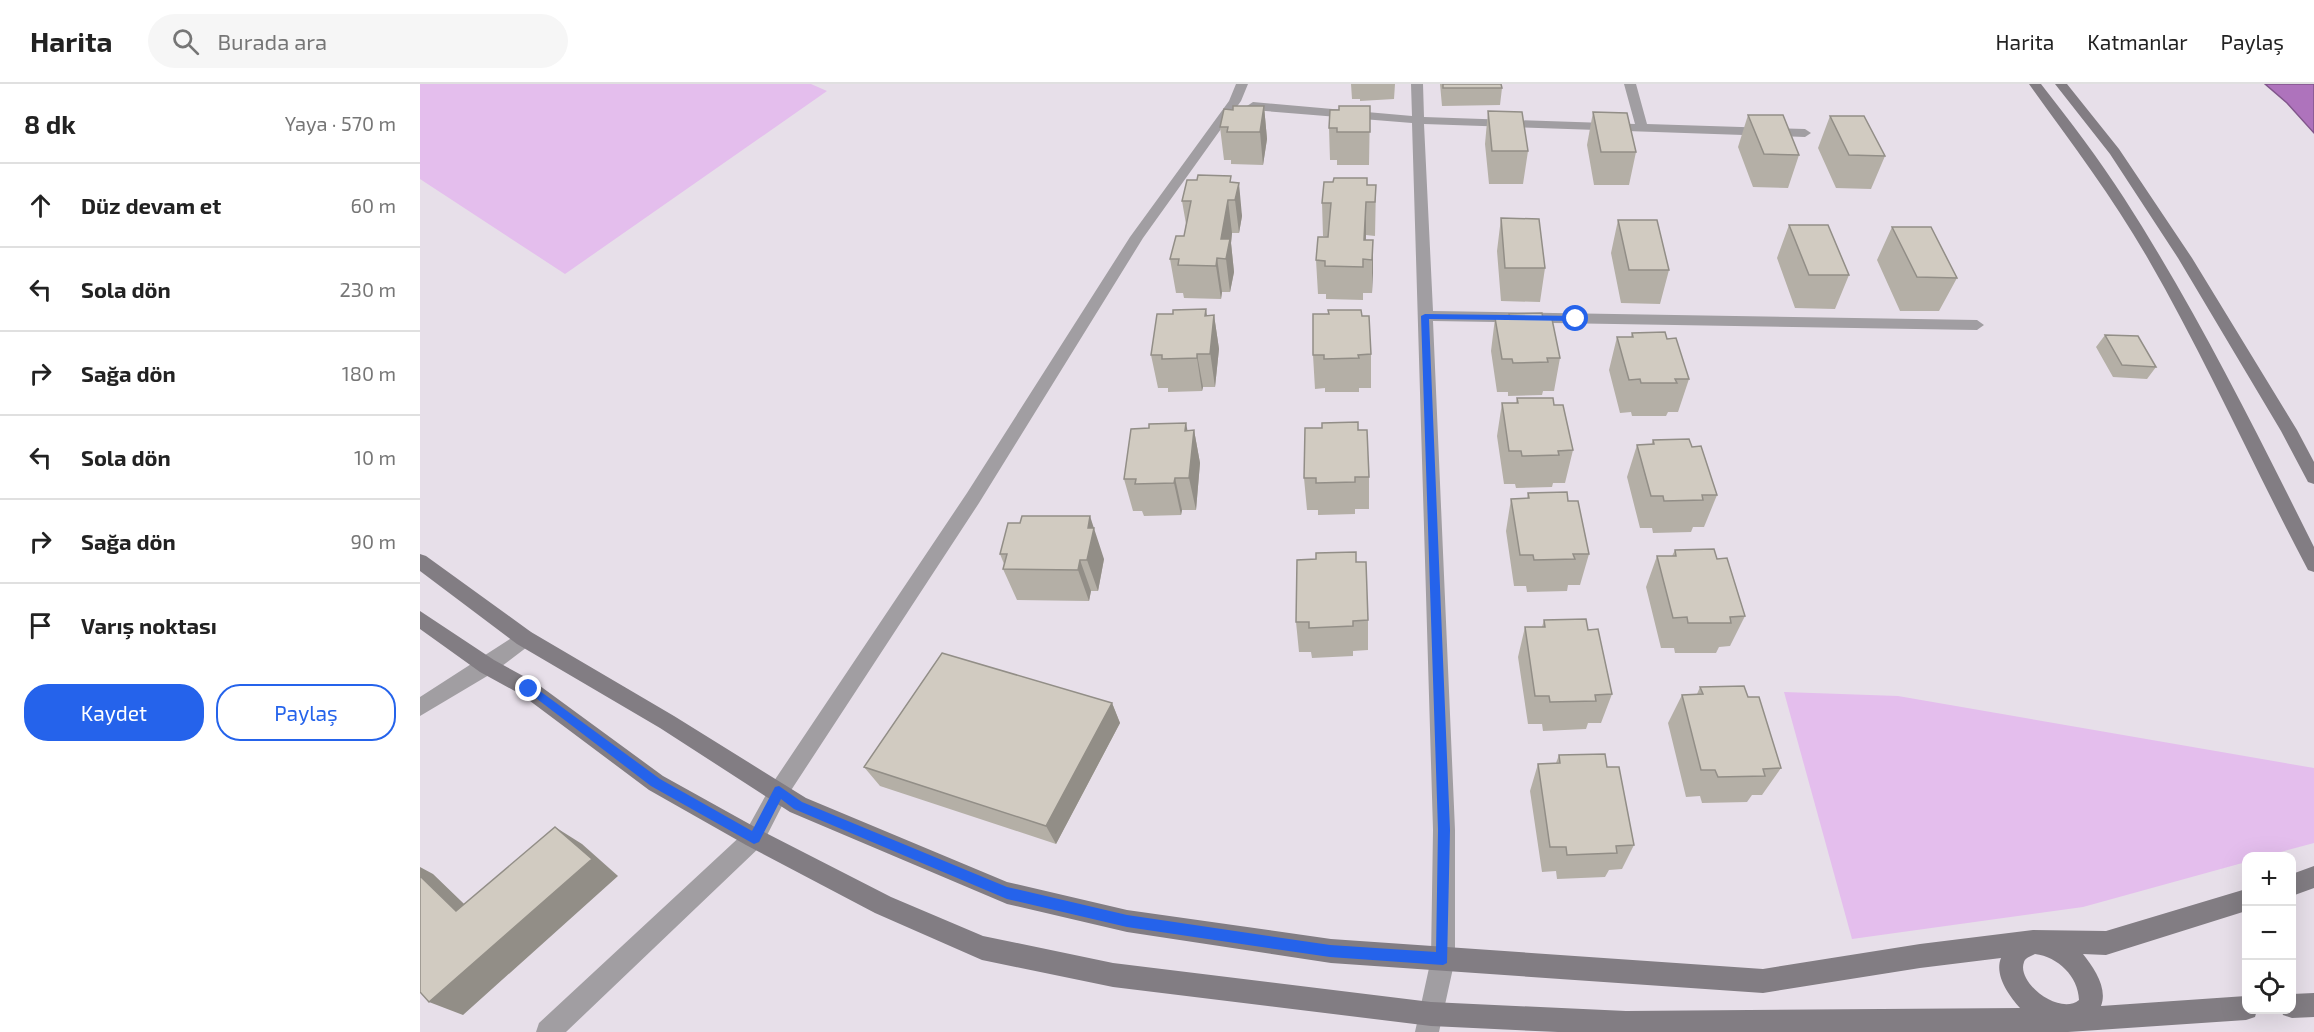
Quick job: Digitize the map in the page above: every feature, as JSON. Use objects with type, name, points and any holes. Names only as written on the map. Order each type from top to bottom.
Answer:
[{"type":"main road","points":[[2035,84],[2066,122],[2115,193],[2192,322],[2314,565]]},
{"type":"main road","points":[[2061,84],[2115,152],[2185,258],[2289,430],[2314,478]]},
{"type":"main road","points":[[420,561],[524,638],[779,791],[798,805],[1007,893],[1127,921],[1330,951],[1764,981],[1920,956],[2033,942],[2106,943],[2242,902]]},
{"type":"main road","points":[[420,619],[487,666],[529,689],[656,783],[754,838],[883,905],[982,948],[1113,975],[1429,1023],[2067,1026],[2242,1008]]},
{"type":"main road","points":[[2296,884],[2314,877]]},
{"type":"main road","points":[[2067,1026],[2086,1012],[2090,1003],[2091,991],[2087,979],[2070,956],[2045,943],[2033,942],[2022,945],[2014,952],[2010,963],[2017,988],[2039,1011],[2067,1026],[2098,1032]]},
{"type":"main road","points":[[2296,1006],[2314,1005]]},
{"type":"street","points":[[548,1032],[754,838],[779,791],[973,498],[1137,237],[1235,101],[1242,84]]},
{"type":"street","points":[[1417,84],[1444,830],[1443,959],[1429,1023]]},
{"type":"street","points":[[1630,84],[1642,127]]},
{"type":"street","points":[[1253,106],[1418,120],[1805,133]]},
{"type":"street","points":[[1425,316],[1977,325]]},
{"type":"street","points":[[420,706],[487,666],[524,638]]},
{"type":"shaded area","points":[[420,84],[811,84],[827,91],[565,274],[420,179]]},
{"type":"shaded area","points":[[2265,84],[2314,84],[2314,133],[2287,103]]},
{"type":"shaded area","points":[[1784,692],[1898,696],[2314,768],[2314,843],[2281,852],[2242,852],[2242,863],[2083,907],[1852,939]]},
{"type":"building","points":[[1443,84],[1501,84],[1502,88],[1443,88]]},
{"type":"building","points":[[1233,106],[1264,106],[1260,132],[1227,132],[1228,127],[1220,127],[1224,109],[1233,110]]},
{"type":"building","points":[[1339,106],[1370,106],[1370,132],[1337,132],[1337,128],[1329,128],[1330,110],[1339,110]]},
{"type":"building","points":[[1488,111],[1522,112],[1528,151],[1492,151]]},
{"type":"building","points":[[1593,112],[1627,113],[1636,152],[1601,152]]},
{"type":"building","points":[[1748,115],[1783,115],[1799,155],[1764,154]]},
{"type":"building","points":[[1830,116],[1864,116],[1885,156],[1849,155]]},
{"type":"building","points":[[1198,175],[1231,176],[1230,182],[1239,183],[1235,200],[1228,200],[1221,239],[1230,239],[1226,259],[1217,258],[1216,266],[1178,265],[1179,259],[1170,259],[1176,236],[1184,236],[1191,201],[1182,201],[1187,180],[1197,180]]},
{"type":"building","points":[[1334,178],[1367,178],[1367,185],[1376,185],[1375,202],[1366,202],[1364,240],[1373,240],[1372,260],[1363,259],[1363,267],[1325,266],[1325,261],[1316,260],[1318,237],[1328,237],[1331,203],[1322,203],[1324,182],[1333,182]]},
{"type":"building","points":[[1501,218],[1539,219],[1545,268],[1505,268]]},
{"type":"building","points":[[1618,220],[1657,220],[1669,270],[1629,270]]},
{"type":"building","points":[[1789,225],[1828,225],[1849,275],[1809,275]]},
{"type":"building","points":[[1892,227],[1931,227],[1957,278],[1917,277]]},
{"type":"building","points":[[1206,309],[1205,316],[1214,315],[1210,354],[1197,354],[1197,358],[1162,359],[1162,355],[1151,355],[1157,314],[1173,314],[1173,310]]},
{"type":"building","points":[[1328,310],[1361,310],[1362,316],[1369,316],[1371,354],[1358,355],[1359,358],[1324,359],[1324,355],[1313,355],[1313,314],[1329,314]]},
{"type":"building","points":[[1542,313],[1543,319],[1552,319],[1560,358],[1547,358],[1548,362],[1513,363],[1512,359],[1502,359],[1495,318],[1510,318],[1509,314]]},
{"type":"building","points":[[1665,332],[1667,339],[1676,338],[1689,379],[1675,379],[1677,383],[1641,383],[1640,379],[1629,380],[1617,337],[1633,337],[1632,333]]},
{"type":"building","points":[[2105,335],[2138,336],[2156,367],[2122,365]]},
{"type":"building","points":[[1517,398],[1553,398],[1554,405],[1563,405],[1573,450],[1558,451],[1559,455],[1522,456],[1521,451],[1509,451],[1502,403],[1518,403]]},
{"type":"building","points":[[1358,422],[1358,430],[1367,430],[1369,477],[1355,477],[1355,482],[1316,483],[1316,478],[1304,478],[1305,428],[1322,428],[1322,423]]},
{"type":"building","points":[[1186,423],[1185,431],[1194,430],[1189,478],[1175,478],[1174,483],[1135,484],[1136,479],[1124,479],[1131,429],[1149,428],[1149,424]]},
{"type":"building","points":[[1689,439],[1692,447],[1701,446],[1717,495],[1702,495],[1703,500],[1664,501],[1663,496],[1651,496],[1637,445],[1654,444],[1653,440]]},
{"type":"building","points":[[1567,492],[1568,501],[1578,501],[1589,554],[1573,554],[1575,559],[1534,560],[1533,555],[1520,555],[1511,499],[1529,498],[1528,493]]},
{"type":"building","points":[[1022,516],[1090,516],[1088,528],[1094,528],[1087,560],[1080,560],[1078,570],[1003,569],[1007,554],[1000,554],[1008,523],[1020,523]]},
{"type":"building","points":[[1714,549],[1717,559],[1727,558],[1745,616],[1730,617],[1731,623],[1688,623],[1687,617],[1673,618],[1657,556],[1676,556],[1675,550]]},
{"type":"building","points":[[1356,552],[1356,562],[1366,562],[1368,620],[1353,621],[1353,626],[1309,628],[1309,622],[1296,622],[1297,560],[1316,559],[1316,553]]},
{"type":"building","points":[[1586,619],[1588,630],[1598,629],[1612,694],[1595,695],[1596,701],[1550,702],[1549,696],[1535,696],[1525,627],[1545,627],[1544,620]]},
{"type":"building","points":[[942,653],[1112,703],[1046,826],[864,767]]},
{"type":"building","points":[[1744,686],[1748,697],[1759,697],[1781,768],[1763,769],[1765,776],[1718,777],[1715,770],[1701,770],[1682,695],[1703,694],[1700,687]]},
{"type":"building","points":[[1605,754],[1607,767],[1619,767],[1634,845],[1616,846],[1617,853],[1567,855],[1566,847],[1550,847],[1538,764],[1560,763],[1559,755]]},
{"type":"building","points":[[555,827],[592,859],[429,1002],[420,992],[420,876],[456,911]]},
{"type":"route","points":[[529,689],[656,783],[754,838],[779,791],[798,805],[1007,893],[1127,921],[1330,951],[1443,959],[1444,830],[1425,316],[1576,319]]}]
